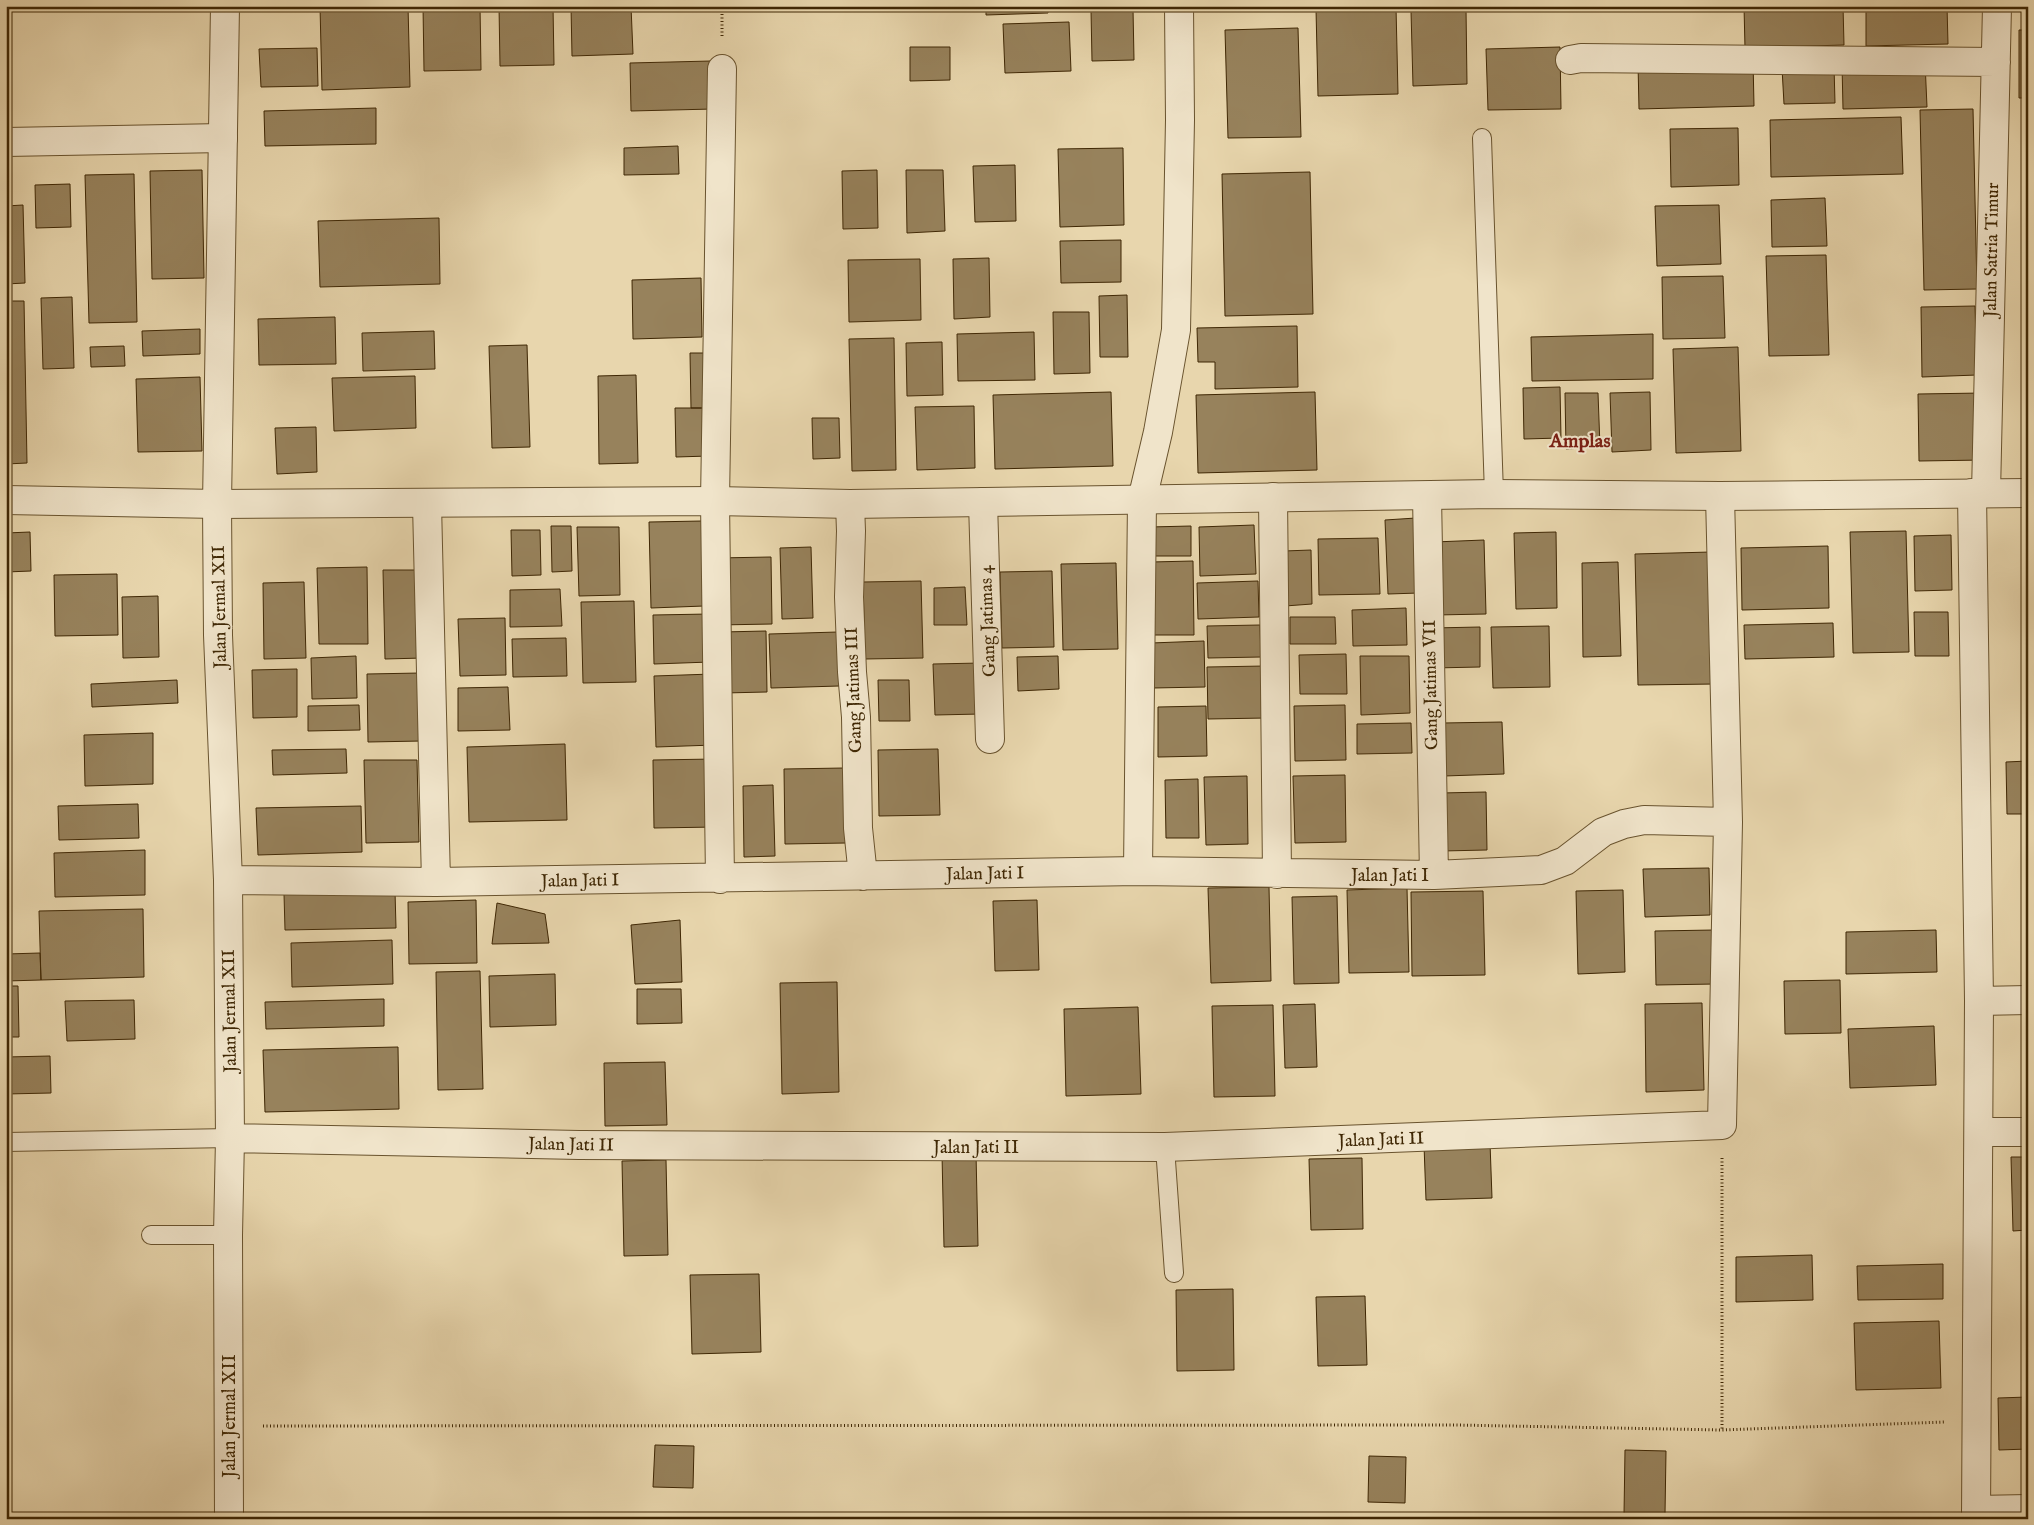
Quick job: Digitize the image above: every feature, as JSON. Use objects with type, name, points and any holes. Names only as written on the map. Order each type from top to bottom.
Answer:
[{"type":"street","name":"Jalan Jermal XII","points":[[225,6],[217,504],[218,636],[228,880],[230,1138],[228,1235],[229,1519]]},
{"type":"street","points":[[1138,871],[1142,500],[1158,432],[1176,330],[1180,120],[1179,6]]},
{"type":"street","name":"Jalan Satria Timur","points":[[1976,1514],[1979,1132],[1979,493],[1996,62],[1996,6]]},
{"type":"street","points":[[1570,60],[1629,58],[1996,62]]},
{"type":"street","points":[[720,879],[715,501],[722,69]]},
{"type":"street","points":[[6,142],[224,138]]},
{"type":"street","points":[[6,500],[217,504],[715,501],[850,504],[1494,494],[1720,496],[2028,493]]},
{"type":"street","name":"Gang Jatimas VII","points":[[1426,496],[1434,875]]},
{"type":"street","points":[[1720,496],[1728,822],[1722,1125]]},
{"type":"street","points":[[1273,497],[1278,874]]},
{"type":"street","name":"Gang Jatimas 4","points":[[983,502],[990,740]]},
{"type":"street","points":[[427,504],[436,882]]},
{"type":"street","name":"Gang Jatimas III","points":[[850,504],[849,597],[856,717],[858,828],[863,876]]},
{"type":"street","name":"Jalan Jati I","points":[[228,880],[436,882],[1138,871],[1434,875],[1541,870],[1565,861],[1602,832],[1624,824],[1644,820],[1728,822]]},
{"type":"street","points":[[1979,1000],[2028,1000]]},
{"type":"street","name":"Jalan Jati II","points":[[230,1138],[579,1145],[1165,1147],[1722,1125]]},
{"type":"street","points":[[1979,1132],[2028,1132]]},
{"type":"street","points":[[1976,1514],[2028,1508]]},
{"type":"lane","points":[[1482,138],[1494,494]]},
{"type":"lane","points":[[6,1142],[230,1138]]},
{"type":"lane","points":[[1165,1147],[1174,1273]]},
{"type":"lane","points":[[151,1235],[228,1235]]},
{"type":"path","points":[[1722,1125],[1722,1430]]},
{"type":"path","points":[[229,1426],[1455,1425],[1722,1430],[1977,1420]]},
{"type":"building","points":[[320,6],[408,6],[410,87],[322,90]]},
{"type":"building","points":[[423,6],[480,6],[481,70],[424,71]]},
{"type":"building","points":[[499,6],[553,6],[554,65],[500,66]]},
{"type":"building","points":[[571,6],[631,6],[633,54],[572,56]]},
{"type":"building","points":[[986,6],[1048,6],[1048,13],[986,15]]},
{"type":"building","points":[[1744,6],[1843,6],[1844,45],[1745,48]]},
{"type":"building","points":[[1866,6],[1947,6],[1948,44],[1866,46]]},
{"type":"building","points":[[1396,7],[1398,94],[1318,96],[1316,9]]},
{"type":"building","points":[[1133,9],[1134,60],[1092,61],[1091,10]]},
{"type":"building","points":[[1466,9],[1467,84],[1413,86],[1411,11]]},
{"type":"building","points":[[1069,22],[1071,71],[1005,73],[1003,24]]},
{"type":"building","points":[[1298,28],[1301,137],[1228,138],[1225,30]]},
{"type":"building","points":[[2019,30],[2028,30],[2028,98],[2019,98]]},
{"type":"building","points":[[910,47],[950,47],[950,80],[910,81]]},
{"type":"building","points":[[1560,47],[1561,109],[1488,110],[1486,49]]},
{"type":"building","points":[[317,48],[318,86],[261,87],[259,49]]},
{"type":"building","points":[[1753,60],[1754,106],[1639,109],[1638,63]]},
{"type":"building","points":[[711,61],[713,109],[631,111],[630,63]]},
{"type":"building","points":[[1925,62],[1927,107],[1843,109],[1842,64]]},
{"type":"building","points":[[1834,66],[1835,103],[1784,104],[1782,68]]},
{"type":"building","points":[[376,108],[376,144],[265,146],[264,111]]},
{"type":"building","points":[[1973,109],[1977,289],[1924,290],[1920,110]]},
{"type":"building","points":[[1901,117],[1903,174],[1771,177],[1770,120]]},
{"type":"building","points":[[1738,128],[1739,185],[1671,187],[1670,129]]},
{"type":"building","points":[[678,146],[679,174],[624,175],[624,148]]},
{"type":"building","points":[[1123,148],[1124,225],[1060,227],[1058,149]]},
{"type":"building","points":[[1015,165],[1016,221],[975,222],[973,166]]},
{"type":"building","points":[[202,170],[204,278],[152,279],[150,171]]},
{"type":"building","points":[[877,170],[878,228],[843,229],[842,171]]},
{"type":"building","points":[[906,170],[943,170],[945,231],[907,233]]},
{"type":"building","points":[[1310,172],[1313,314],[1225,316],[1222,174]]},
{"type":"building","points":[[134,174],[137,322],[89,323],[85,175]]},
{"type":"building","points":[[70,184],[71,227],[36,228],[35,185]]},
{"type":"building","points":[[1825,198],[1827,246],[1772,247],[1771,200]]},
{"type":"building","points":[[23,205],[25,283],[6,284],[6,206]]},
{"type":"building","points":[[1719,205],[1721,264],[1657,266],[1655,206]]},
{"type":"building","points":[[439,218],[440,284],[320,287],[318,221]]},
{"type":"building","points":[[1121,240],[1121,282],[1061,283],[1060,241]]},
{"type":"building","points":[[1826,255],[1829,355],[1769,356],[1766,256]]},
{"type":"building","points":[[989,258],[990,317],[954,319],[953,259]]},
{"type":"building","points":[[920,259],[921,320],[849,322],[848,260]]},
{"type":"building","points":[[1723,276],[1725,338],[1663,339],[1662,277]]},
{"type":"building","points":[[701,278],[702,337],[633,339],[632,280]]},
{"type":"building","points":[[1127,295],[1128,357],[1100,357],[1099,296]]},
{"type":"building","points":[[72,297],[74,368],[43,369],[41,298]]},
{"type":"building","points":[[6,301],[24,301],[27,463],[6,464]]},
{"type":"building","points":[[1975,306],[1977,375],[1922,377],[1921,307]]},
{"type":"building","points":[[1053,312],[1089,312],[1090,373],[1054,374]]},
{"type":"building","points":[[335,317],[336,364],[259,365],[258,319]]},
{"type":"building","points":[[1297,326],[1298,387],[1215,389],[1215,362],[1198,362],[1197,328]]},
{"type":"building","points":[[200,329],[200,354],[143,356],[142,331]]},
{"type":"building","points":[[434,331],[435,369],[363,371],[362,333]]},
{"type":"building","points":[[1034,332],[1035,380],[958,381],[957,334]]},
{"type":"building","points":[[1653,334],[1653,379],[1532,381],[1531,337]]},
{"type":"building","points":[[894,338],[896,470],[852,471],[849,339]]},
{"type":"building","points":[[942,342],[943,395],[907,396],[906,343]]},
{"type":"building","points":[[527,345],[530,447],[492,448],[489,346]]},
{"type":"building","points":[[124,346],[125,366],[91,367],[90,347]]},
{"type":"building","points":[[1738,347],[1741,451],[1676,453],[1673,349]]},
{"type":"building","points":[[690,353],[707,353],[708,408],[691,408]]},
{"type":"building","points":[[636,375],[638,463],[599,464],[598,376]]},
{"type":"building","points":[[415,376],[416,428],[334,431],[332,378]]},
{"type":"building","points":[[200,377],[202,451],[138,452],[136,379]]},
{"type":"building","points":[[1560,387],[1561,438],[1524,439],[1523,388]]},
{"type":"building","points":[[1111,392],[1113,466],[995,469],[993,395]]},
{"type":"building","points":[[1315,392],[1317,470],[1198,473],[1196,395]]},
{"type":"building","points":[[1650,392],[1651,450],[1612,452],[1610,393]]},
{"type":"building","points":[[1565,393],[1598,393],[1600,447],[1566,449]]},
{"type":"building","points":[[1982,393],[1984,460],[1919,461],[1918,394]]},
{"type":"building","points":[[974,406],[975,468],[917,470],[915,407]]},
{"type":"building","points":[[675,408],[708,408],[709,456],[676,457]]},
{"type":"building","points":[[812,418],[839,418],[840,458],[813,459]]},
{"type":"building","points":[[316,427],[317,472],[277,474],[275,428]]},
{"type":"building","points":[[1416,518],[1419,593],[1388,594],[1385,520]]},
{"type":"building","points":[[702,521],[704,606],[651,608],[649,522]]},
{"type":"building","points":[[1254,525],[1256,574],[1200,576],[1199,527]]},
{"type":"building","points":[[551,526],[571,526],[572,571],[552,572]]},
{"type":"building","points":[[1191,526],[1191,556],[1151,556],[1149,527]]},
{"type":"building","points":[[577,527],[619,527],[620,595],[579,596]]},
{"type":"building","points":[[511,530],[540,530],[541,575],[512,576]]},
{"type":"building","points":[[1906,531],[1909,652],[1853,653],[1850,532]]},
{"type":"building","points":[[30,532],[31,571],[6,572],[6,533]]},
{"type":"building","points":[[1556,532],[1557,608],[1516,609],[1514,533]]},
{"type":"building","points":[[1951,535],[1952,590],[1915,591],[1914,536]]},
{"type":"building","points":[[1378,538],[1380,594],[1319,595],[1318,539]]},
{"type":"building","points":[[1484,540],[1486,614],[1436,615],[1434,542]]},
{"type":"building","points":[[1828,546],[1829,608],[1742,610],[1741,548]]},
{"type":"building","points":[[811,547],[813,618],[782,619],[780,548]]},
{"type":"building","points":[[1311,550],[1312,604],[1285,606],[1284,551]]},
{"type":"building","points":[[1711,552],[1715,684],[1638,685],[1635,554]]},
{"type":"building","points":[[771,557],[772,624],[718,625],[717,558]]},
{"type":"building","points":[[1193,561],[1194,635],[1153,635],[1151,562]]},
{"type":"building","points":[[1618,562],[1621,656],[1583,657],[1582,563]]},
{"type":"building","points":[[1116,563],[1118,649],[1063,650],[1061,564]]},
{"type":"building","points":[[367,567],[368,644],[319,644],[317,568]]},
{"type":"building","points":[[383,570],[420,570],[423,658],[385,659]]},
{"type":"building","points":[[1052,571],[1054,647],[1002,648],[1000,572]]},
{"type":"building","points":[[117,574],[118,635],[55,636],[54,575]]},
{"type":"building","points":[[921,581],[923,658],[865,659],[863,582]]},
{"type":"building","points":[[1258,581],[1259,617],[1198,619],[1197,583]]},
{"type":"building","points":[[304,582],[306,658],[264,659],[263,583]]},
{"type":"building","points":[[965,587],[967,625],[934,625],[934,588]]},
{"type":"building","points":[[560,589],[562,626],[510,627],[510,590]]},
{"type":"building","points":[[158,596],[159,657],[123,658],[122,597]]},
{"type":"building","points":[[634,601],[636,682],[583,683],[581,602]]},
{"type":"building","points":[[1406,608],[1407,645],[1353,646],[1352,610]]},
{"type":"building","points":[[1914,612],[1948,612],[1949,656],[1915,656]]},
{"type":"building","points":[[709,614],[710,662],[654,664],[653,615]]},
{"type":"building","points":[[1290,617],[1335,617],[1336,644],[1290,644]]},
{"type":"building","points":[[505,618],[506,675],[460,676],[458,619]]},
{"type":"building","points":[[1833,623],[1834,657],[1745,659],[1744,625]]},
{"type":"building","points":[[1260,625],[1261,657],[1208,658],[1207,626]]},
{"type":"building","points":[[1549,626],[1550,687],[1493,688],[1491,627]]},
{"type":"building","points":[[1480,627],[1480,667],[1433,668],[1432,628]]},
{"type":"building","points":[[766,631],[767,692],[724,693],[722,632]]},
{"type":"building","points":[[838,632],[839,686],[771,688],[769,634]]},
{"type":"building","points":[[566,638],[567,676],[513,677],[512,639]]},
{"type":"building","points":[[1204,641],[1205,687],[1153,688],[1151,643]]},
{"type":"building","points":[[1346,654],[1347,694],[1300,694],[1299,655]]},
{"type":"building","points":[[356,656],[357,698],[312,699],[311,658]]},
{"type":"building","points":[[1058,656],[1059,689],[1018,691],[1017,657]]},
{"type":"building","points":[[1360,656],[1409,656],[1410,713],[1361,715]]},
{"type":"building","points":[[981,663],[981,714],[935,715],[933,664]]},
{"type":"building","points":[[1265,666],[1266,718],[1208,719],[1207,667]]},
{"type":"building","points":[[297,669],[297,717],[253,718],[252,670]]},
{"type":"building","points":[[420,673],[422,741],[368,742],[367,674]]},
{"type":"building","points":[[712,674],[714,745],[656,747],[654,676]]},
{"type":"building","points":[[177,680],[178,703],[92,707],[91,684]]},
{"type":"building","points":[[878,680],[909,680],[910,721],[879,721]]},
{"type":"building","points":[[508,687],[510,730],[458,731],[458,688]]},
{"type":"building","points":[[359,705],[360,730],[308,731],[308,706]]},
{"type":"building","points":[[1345,705],[1346,760],[1295,761],[1294,706]]},
{"type":"building","points":[[1206,706],[1207,756],[1158,757],[1158,707]]},
{"type":"building","points":[[1502,722],[1504,774],[1444,776],[1443,723]]},
{"type":"building","points":[[1411,723],[1412,753],[1357,754],[1357,724]]},
{"type":"building","points":[[153,733],[153,784],[85,786],[84,735]]},
{"type":"building","points":[[565,744],[567,820],[469,822],[467,747]]},
{"type":"building","points":[[346,749],[347,773],[273,775],[272,750]]},
{"type":"building","points":[[938,749],[940,815],[879,816],[878,750]]},
{"type":"building","points":[[715,759],[716,827],[654,828],[653,760]]},
{"type":"building","points":[[364,760],[417,760],[419,842],[366,843]]},
{"type":"building","points":[[2028,761],[2028,814],[2007,814],[2006,762]]},
{"type":"building","points":[[844,768],[846,843],[785,844],[784,769]]},
{"type":"building","points":[[1345,775],[1346,842],[1295,843],[1293,776]]},
{"type":"building","points":[[1247,776],[1248,844],[1206,845],[1204,777]]},
{"type":"building","points":[[1198,779],[1199,838],[1166,838],[1165,780]]},
{"type":"building","points":[[773,785],[775,856],[744,857],[743,786]]},
{"type":"building","points":[[1486,792],[1487,850],[1442,851],[1441,793]]},
{"type":"building","points":[[138,804],[139,838],[59,840],[58,806]]},
{"type":"building","points":[[361,806],[362,852],[258,855],[256,808]]},
{"type":"building","points":[[145,850],[145,895],[55,897],[54,853]]},
{"type":"building","points":[[1709,868],[1710,915],[1645,917],[1643,869]]},
{"type":"building","points":[[1269,887],[1271,981],[1211,983],[1208,888]]},
{"type":"building","points":[[1407,888],[1409,972],[1349,973],[1347,890]]},
{"type":"building","points":[[1623,890],[1625,972],[1578,974],[1576,891]]},
{"type":"building","points":[[395,891],[396,928],[285,930],[284,894]]},
{"type":"building","points":[[1483,891],[1485,975],[1412,976],[1411,892]]},
{"type":"building","points":[[1337,896],[1339,983],[1294,984],[1292,897]]},
{"type":"building","points":[[476,900],[477,963],[409,964],[408,902]]},
{"type":"building","points":[[1037,900],[1039,970],[995,971],[993,901]]},
{"type":"building","points":[[497,903],[545,914],[549,943],[492,944]]},
{"type":"building","points":[[143,909],[144,977],[41,980],[39,911]]},
{"type":"building","points":[[680,920],[682,982],[635,984],[631,925]]},
{"type":"building","points":[[1714,930],[1715,984],[1656,985],[1655,931]]},
{"type":"building","points":[[1936,930],[1937,972],[1846,974],[1846,932]]},
{"type":"building","points":[[392,940],[393,984],[292,987],[291,943]]},
{"type":"building","points":[[40,953],[41,980],[6,981],[6,954]]},
{"type":"building","points":[[480,971],[483,1089],[438,1090],[436,972]]},
{"type":"building","points":[[555,974],[556,1025],[490,1027],[489,976]]},
{"type":"building","points":[[1840,980],[1841,1033],[1785,1034],[1784,981]]},
{"type":"building","points":[[837,982],[839,1092],[782,1094],[780,983]]},
{"type":"building","points":[[6,986],[18,986],[19,1037],[6,1037]]},
{"type":"building","points":[[637,989],[681,989],[682,1023],[637,1024]]},
{"type":"building","points":[[384,999],[384,1026],[266,1029],[265,1002]]},
{"type":"building","points":[[134,1000],[135,1039],[67,1041],[65,1001]]},
{"type":"building","points":[[1702,1003],[1704,1090],[1646,1092],[1645,1004]]},
{"type":"building","points":[[1315,1004],[1317,1067],[1285,1068],[1283,1005]]},
{"type":"building","points":[[1273,1005],[1275,1096],[1214,1097],[1212,1006]]},
{"type":"building","points":[[1138,1007],[1141,1094],[1066,1096],[1064,1009]]},
{"type":"building","points":[[1934,1026],[1936,1085],[1850,1088],[1848,1029]]},
{"type":"building","points":[[398,1047],[399,1109],[265,1112],[263,1050]]},
{"type":"building","points":[[50,1056],[51,1093],[6,1094],[6,1057]]},
{"type":"building","points":[[665,1062],[667,1125],[605,1126],[604,1063]]},
{"type":"building","points":[[1490,1143],[1492,1198],[1426,1200],[1424,1145]]},
{"type":"building","points":[[976,1153],[978,1246],[944,1247],[942,1154]]},
{"type":"building","points":[[2011,1157],[2028,1157],[2028,1230],[2013,1231]]},
{"type":"building","points":[[1362,1158],[1363,1229],[1311,1230],[1309,1159]]},
{"type":"building","points":[[666,1160],[668,1255],[624,1256],[622,1161]]},
{"type":"building","points":[[1812,1255],[1813,1300],[1736,1302],[1736,1257]]},
{"type":"building","points":[[1943,1264],[1943,1299],[1858,1300],[1857,1266]]},
{"type":"building","points":[[759,1274],[761,1352],[692,1354],[690,1275]]},
{"type":"building","points":[[1233,1289],[1234,1370],[1177,1371],[1176,1290]]},
{"type":"building","points":[[1365,1296],[1367,1365],[1318,1366],[1316,1297]]},
{"type":"building","points":[[1939,1321],[1941,1388],[1856,1390],[1854,1323]]},
{"type":"building","points":[[2028,1397],[2028,1449],[1999,1450],[1998,1398]]},
{"type":"building","points":[[655,1445],[694,1446],[693,1488],[653,1487]]},
{"type":"building","points":[[1625,1450],[1666,1451],[1665,1514],[1624,1514]]},
{"type":"building","points":[[1369,1456],[1406,1457],[1405,1503],[1368,1502]]},
{"type":"district","name":"Amplas","points":[[1580,440]]}]
